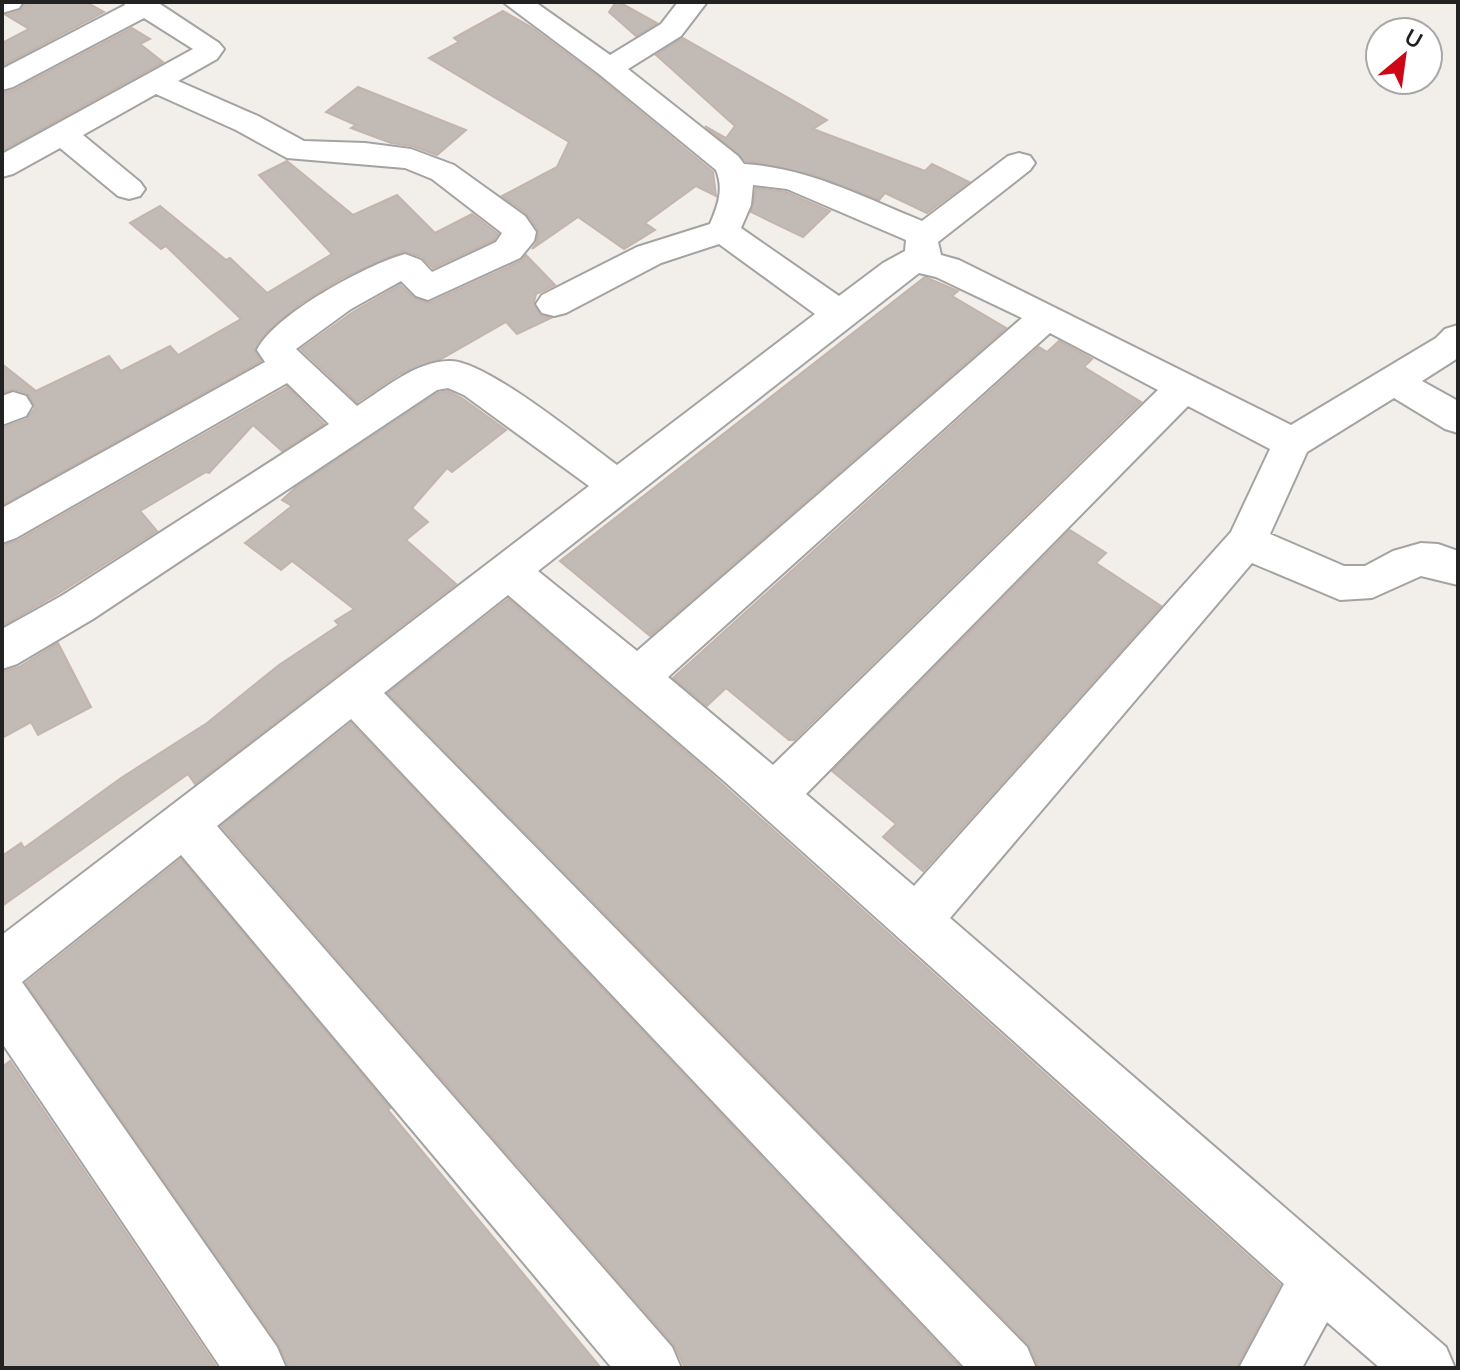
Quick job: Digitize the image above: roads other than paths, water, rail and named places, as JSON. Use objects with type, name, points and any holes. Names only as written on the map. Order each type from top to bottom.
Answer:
[{"type":"street","points":[[2,5],[9,2]]},
{"type":"street","points":[[517,2],[609,68],[737,174],[775,176],[797,181],[1292,443]]},
{"type":"street","points":[[609,68],[671,30],[693,2]]},
{"type":"street","points":[[2,81],[141,4],[209,49],[201,58],[2,167]]},
{"type":"street","points":[[157,83],[247,123],[298,151],[365,153],[411,159],[443,172],[513,224],[519,232],[517,241],[508,250],[428,288],[405,266],[369,282],[278,344],[275,350],[355,426]]},
{"type":"street","points":[[63,134],[129,189]]},
{"type":"street","points":[[2,966],[352,690],[619,487],[839,314],[915,260],[1019,163]]},
{"type":"street","points":[[554,304],[649,255],[723,231],[735,204],[737,174]]},
{"type":"street","points":[[723,231],[839,314]]},
{"type":"street","points":[[638,677],[1047,316]]},
{"type":"street","points":[[917,919],[1246,542],[1292,443],[1458,338]]},
{"type":"street","points":[[2,527],[290,364]]},
{"type":"street","points":[[2,651],[78,607],[427,379],[451,374],[477,385],[619,487]]},
{"type":"street","points":[[1394,381],[1458,419]]},
{"type":"street","points":[[774,795],[1184,387]]},
{"type":"street","points":[[1246,542],[1340,583],[1356,586],[1370,584],[1415,559],[1437,560],[1458,568]]},
{"type":"street","points":[[508,570],[638,677],[917,919],[1425,1368]]},
{"type":"street","points":[[352,690],[1006,1368]]},
{"type":"street","points":[[184,823],[651,1368]]},
{"type":"street","points":[[2,998],[256,1368]]},
{"type":"street","points":[[1269,1368],[1320,1278]]}]
